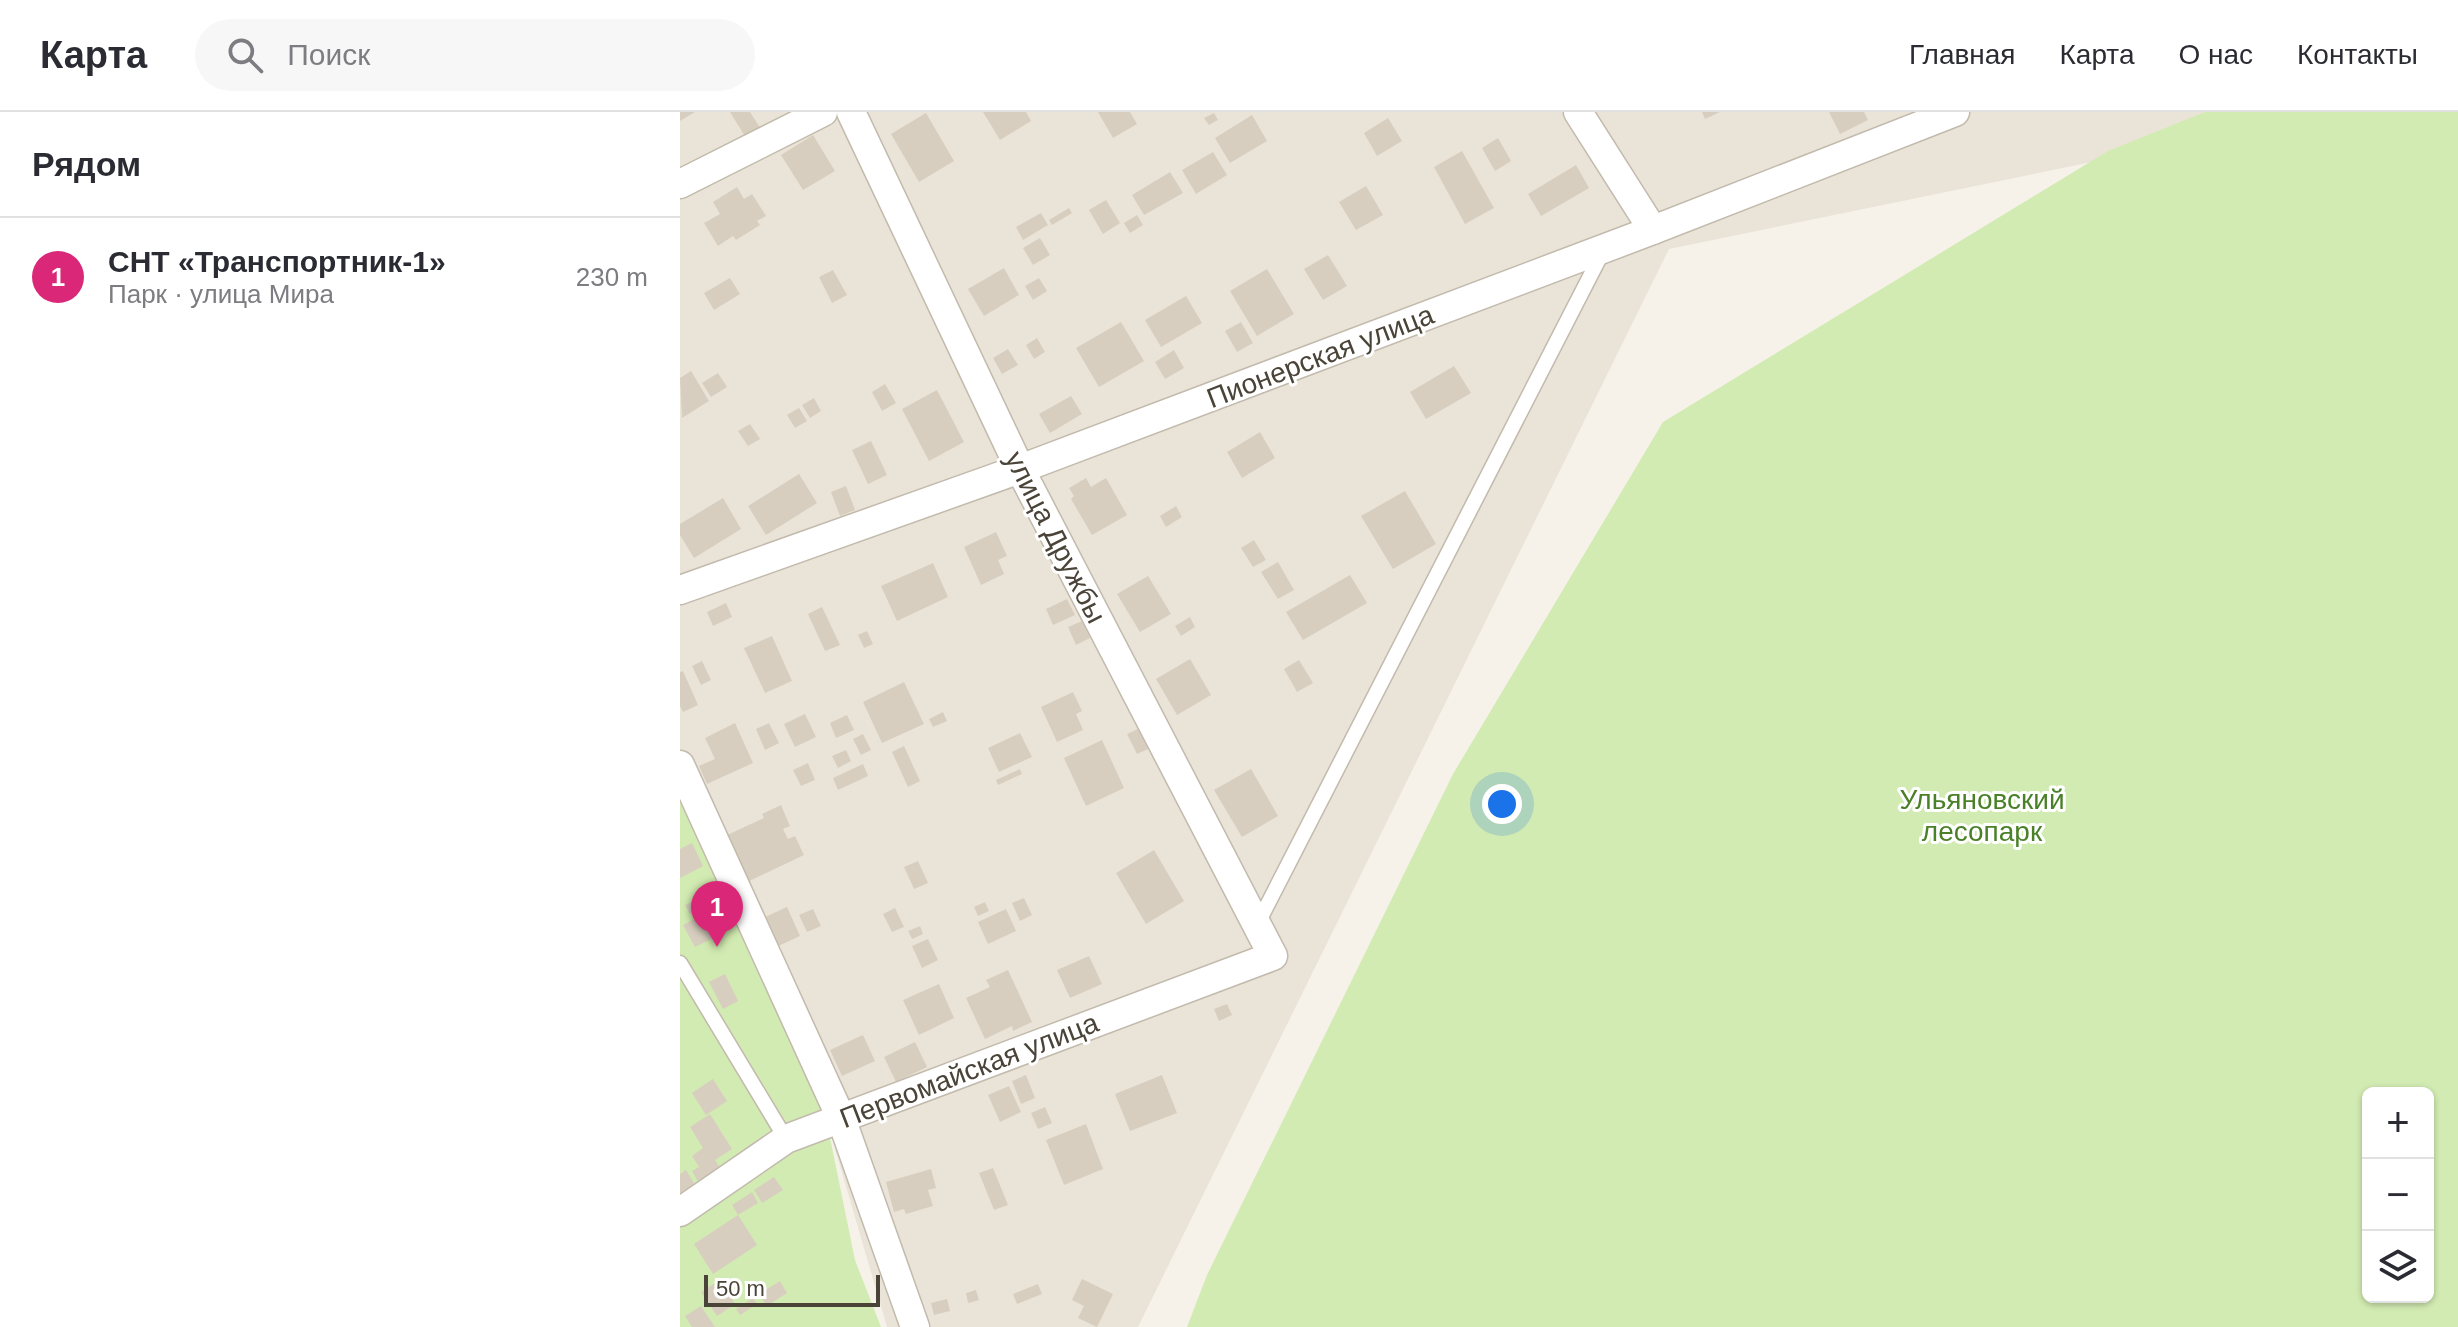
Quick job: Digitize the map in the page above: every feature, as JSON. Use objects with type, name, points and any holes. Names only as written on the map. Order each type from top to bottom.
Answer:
[{"type":"street","points":[[680,184],[823,112]]},
{"type":"street","name":"улица Дружбы","points":[[851,112],[1020,469],[1273,956]]},
{"type":"street","points":[[1578,112],[1653,230]]},
{"type":"street","name":"Пионерская улица","points":[[680,590],[1020,469],[1604,249],[1955,112]]},
{"type":"street","points":[[680,765],[841,1118],[915,1327]]},
{"type":"street","name":"Первомайская улица","points":[[680,1212],[786,1139],[1273,956]]},
{"type":"lane","points":[[1257,925],[1604,249]]},
{"type":"lane","points":[[680,963],[786,1139]]},
{"type":"shaded area","points":[[680,112],[2335,112],[1669,249],[1138,1327],[887,1327],[826,1118],[680,777]]},
{"type":"green space","name":"Ульяновский лесопарк","points":[[2205,112],[2458,112],[2458,1327],[1187,1327],[1207,1275],[1453,774],[1663,422],[2108,151]]},
{"type":"green space","points":[[680,777],[826,1118],[855,1260],[881,1327],[680,1327]]},
{"type":"building","points":[[680,112],[695,112],[680,121]]},
{"type":"building","points":[[730,112],[750,112],[761,129],[746,138]]},
{"type":"building","points":[[983,112],[1026,112],[1031,121],[1000,140]]},
{"type":"building","points":[[1098,112],[1130,112],[1137,124],[1113,138]]},
{"type":"building","points":[[1702,112],[1720,112],[1705,119]]},
{"type":"building","points":[[1829,112],[1864,112],[1868,120],[1840,134]]},
{"type":"building","points":[[926,113],[954,161],[919,182],[891,134]]},
{"type":"building","points":[[1214,113],[1218,120],[1209,125],[1204,118]]},
{"type":"building","points":[[1252,115],[1267,141],[1230,163],[1215,138]]},
{"type":"building","points":[[1388,118],[1402,141],[1377,156],[1364,133]]},
{"type":"building","points":[[813,135],[835,171],[803,190],[781,155]]},
{"type":"building","points":[[1498,138],[1511,161],[1495,171],[1482,148]]},
{"type":"building","points":[[1462,151],[1494,208],[1465,224],[1434,167]]},
{"type":"building","points":[[1213,152],[1227,175],[1196,194],[1182,170]]},
{"type":"building","points":[[1576,165],[1589,188],[1541,216],[1528,194]]},
{"type":"building","points":[[1170,172],[1183,193],[1144,215],[1132,195]]},
{"type":"building","points":[[1366,186],[1383,215],[1356,230],[1339,202]]},
{"type":"building","points":[[737,187],[744,199],[752,194],[766,216],[757,221],[760,225],[736,240],[733,236],[718,246],[704,223],[720,214],[713,202]]},
{"type":"building","points":[[1106,200],[1120,223],[1103,234],[1089,210]]},
{"type":"building","points":[[1069,208],[1072,213],[1052,225],[1049,220]]},
{"type":"building","points":[[1041,213],[1048,225],[1023,240],[1016,227]]},
{"type":"building","points":[[1137,215],[1143,225],[1130,233],[1124,223]]},
{"type":"building","points":[[1040,238],[1050,255],[1033,265],[1023,248]]},
{"type":"building","points":[[1328,255],[1347,286],[1323,300],[1304,269]]},
{"type":"building","points":[[1004,268],[1019,295],[984,316],[968,289]]},
{"type":"building","points":[[1267,269],[1294,314],[1257,336],[1230,291]]},
{"type":"building","points":[[833,270],[847,295],[832,303],[819,277]]},
{"type":"building","points":[[730,278],[740,294],[714,310],[704,293]]},
{"type":"building","points":[[1039,278],[1047,291],[1033,300],[1025,286]]},
{"type":"building","points":[[1186,296],[1202,323],[1161,347],[1145,320]]},
{"type":"building","points":[[1121,322],[1144,361],[1099,387],[1076,348]]},
{"type":"building","points":[[1241,322],[1253,343],[1237,352],[1225,331]]},
{"type":"building","points":[[1037,338],[1045,352],[1034,359],[1026,345]]},
{"type":"building","points":[[1008,349],[1018,365],[1002,374],[993,358]]},
{"type":"building","points":[[1174,350],[1184,368],[1165,379],[1155,362]]},
{"type":"building","points":[[1454,366],[1471,393],[1426,419],[1410,392]]},
{"type":"building","points":[[691,371],[709,401],[682,418],[680,378]]},
{"type":"building","points":[[718,373],[727,387],[711,397],[702,383]]},
{"type":"building","points":[[885,384],[896,403],[882,411],[872,392]]},
{"type":"building","points":[[937,390],[964,442],[929,461],[902,409]]},
{"type":"building","points":[[1071,396],[1082,414],[1050,433],[1039,414]]},
{"type":"building","points":[[814,398],[821,411],[810,418],[802,405]]},
{"type":"building","points":[[799,408],[807,421],[795,428],[787,415]]},
{"type":"building","points":[[750,424],[760,439],[748,446],[738,431]]},
{"type":"building","points":[[1260,432],[1275,458],[1242,478],[1227,452]]},
{"type":"building","points":[[871,441],[887,475],[868,484],[852,450]]},
{"type":"building","points":[[799,474],[817,503],[766,535],[748,506]]},
{"type":"building","points":[[1086,478],[1091,487],[1106,478],[1127,515],[1092,535],[1071,499],[1074,496],[1069,488]]},
{"type":"building","points":[[846,486],[855,510],[840,516],[831,492]]},
{"type":"building","points":[[1405,491],[1436,544],[1393,569],[1361,516]]},
{"type":"building","points":[[723,498],[741,529],[694,558],[680,535],[680,524]]},
{"type":"building","points":[[1176,506],[1182,517],[1166,527],[1160,516]]},
{"type":"building","points":[[996,532],[1007,556],[998,560],[1004,574],[981,585],[964,547]]},
{"type":"building","points":[[1254,540],[1266,560],[1253,567],[1241,548]]},
{"type":"building","points":[[1278,562],[1294,590],[1278,599],[1261,572]]},
{"type":"building","points":[[933,563],[948,597],[897,621],[881,586]]},
{"type":"building","points":[[1350,575],[1367,603],[1303,640],[1286,612]]},
{"type":"building","points":[[1148,576],[1171,614],[1140,632],[1117,594]]},
{"type":"building","points":[[1067,599],[1075,615],[1053,625],[1046,609]]},
{"type":"building","points":[[726,603],[732,617],[713,626],[707,612]]},
{"type":"building","points":[[822,607],[840,645],[825,651],[808,614]]},
{"type":"building","points":[[1190,617],[1195,627],[1181,636],[1175,626]]},
{"type":"building","points":[[1082,621],[1090,638],[1076,645],[1068,627]]},
{"type":"building","points":[[867,631],[873,644],[864,648],[858,635]]},
{"type":"building","points":[[772,636],[792,681],[765,693],[744,648]]},
{"type":"building","points":[[1190,659],[1211,695],[1177,715],[1156,679]]},
{"type":"building","points":[[1299,660],[1313,683],[1297,692],[1284,669]]},
{"type":"building","points":[[702,661],[711,680],[701,685],[692,666]]},
{"type":"building","points":[[683,671],[698,705],[683,712],[680,706],[680,672]]},
{"type":"building","points":[[904,682],[924,724],[882,743],[863,702]]},
{"type":"building","points":[[1073,692],[1082,711],[1076,714],[1083,730],[1057,742],[1041,707]]},
{"type":"building","points":[[943,712],[947,721],[933,727],[929,719]]},
{"type":"building","points":[[805,714],[816,737],[795,747],[784,724]]},
{"type":"building","points":[[847,715],[854,730],[836,738],[830,723]]},
{"type":"building","points":[[735,723],[753,763],[707,784],[699,766],[715,759],[705,738]]},
{"type":"building","points":[[769,723],[779,743],[765,750],[756,729]]},
{"type":"building","points":[[1138,729],[1148,749],[1137,754],[1127,734]]},
{"type":"building","points":[[1020,733],[1032,757],[999,772],[988,748]]},
{"type":"building","points":[[863,734],[871,750],[861,755],[853,739]]},
{"type":"building","points":[[1102,740],[1124,788],[1086,806],[1064,758]]},
{"type":"building","points":[[904,746],[920,781],[908,787],[892,752]]},
{"type":"building","points":[[846,750],[851,761],[838,768],[832,756]]},
{"type":"building","points":[[808,763],[815,780],[801,786],[793,770]]},
{"type":"building","points":[[863,764],[868,776],[838,790],[833,778]]},
{"type":"building","points":[[1020,769],[1022,774],[998,785],[996,780]]},
{"type":"building","points":[[1251,769],[1278,816],[1242,837],[1214,790]]},
{"type":"building","points":[[781,805],[790,826],[783,829],[788,839],[795,836],[804,855],[747,882],[725,836],[764,818],[762,814]]},
{"type":"building","points":[[692,843],[703,866],[680,878],[680,849]]},
{"type":"building","points":[[1154,850],[1184,901],[1146,924],[1116,873]]},
{"type":"building","points":[[918,861],[928,883],[914,889],[904,867]]},
{"type":"building","points":[[1024,898],[1032,915],[1020,921],[1012,903]]},
{"type":"building","points":[[694,901],[699,910],[690,914],[685,905]]},
{"type":"building","points":[[985,902],[989,911],[978,916],[974,907]]},
{"type":"building","points":[[787,907],[800,936],[776,947],[763,918]]},
{"type":"building","points":[[895,908],[904,927],[892,932],[883,914]]},
{"type":"building","points":[[813,909],[821,926],[807,932],[799,915]]},
{"type":"building","points":[[1006,909],[1016,931],[988,944],[978,922]]},
{"type":"building","points":[[708,912],[719,935],[695,947],[683,925]]},
{"type":"building","points":[[920,926],[923,934],[912,939],[908,931]]},
{"type":"building","points":[[928,939],[938,960],[922,968],[912,946]]},
{"type":"building","points":[[1089,956],[1102,984],[1070,998],[1057,970]]},
{"type":"building","points":[[1008,970],[1032,1022],[1013,1031],[1012,1026],[985,1039],[966,998],[990,987],[986,980]]},
{"type":"building","points":[[725,974],[738,1001],[723,1009],[709,982]]},
{"type":"building","points":[[939,984],[954,1018],[919,1035],[903,1000]]},
{"type":"building","points":[[1227,1004],[1232,1015],[1219,1021],[1214,1009]]},
{"type":"building","points":[[863,1035],[875,1061],[842,1076],[830,1050]]},
{"type":"building","points":[[915,1042],[927,1067],[896,1082],[884,1057]]},
{"type":"building","points":[[1026,1075],[1035,1098],[1021,1104],[1012,1081]]},
{"type":"building","points":[[1162,1075],[1177,1113],[1130,1131],[1115,1094]]},
{"type":"building","points":[[713,1079],[727,1101],[706,1115],[692,1093]]},
{"type":"building","points":[[1009,1086],[1021,1112],[1000,1122],[988,1095]]},
{"type":"building","points":[[1045,1107],[1052,1123],[1038,1129],[1031,1113]]},
{"type":"building","points":[[710,1114],[732,1149],[715,1160],[722,1171],[700,1185],[692,1171],[699,1167],[692,1156],[703,1148],[690,1127]]},
{"type":"building","points":[[1086,1124],[1103,1169],[1064,1185],[1046,1140]]},
{"type":"building","points":[[993,1168],[1008,1205],[994,1210],[979,1173]]},
{"type":"building","points":[[931,1169],[936,1188],[928,1190],[933,1206],[906,1214],[904,1209],[894,1212],[886,1182]]},
{"type":"building","points":[[686,1170],[697,1188],[680,1199],[680,1174]]},
{"type":"building","points":[[774,1177],[783,1190],[762,1203],[754,1190]]},
{"type":"building","points":[[752,1192],[758,1203],[738,1215],[732,1205]]},
{"type":"building","points":[[738,1215],[757,1245],[713,1274],[694,1244]]},
{"type":"building","points":[[1082,1279],[1113,1294],[1097,1327],[1078,1318],[1084,1306],[1072,1300]]},
{"type":"building","points":[[720,1280],[735,1304],[717,1316],[701,1292]]},
{"type":"building","points":[[780,1281],[787,1293],[767,1306],[759,1294]]},
{"type":"building","points":[[1038,1284],[1042,1294],[1017,1304],[1013,1294]]},
{"type":"building","points":[[976,1290],[979,1300],[968,1303],[966,1293]]},
{"type":"building","points":[[753,1298],[757,1304],[740,1315],[736,1309]]},
{"type":"building","points":[[947,1299],[950,1311],[934,1315],[931,1303]]},
{"type":"building","points":[[701,1306],[715,1327],[692,1327],[685,1316]]},
{"type":"place","name":"СНТ «Транспортник-1»","points":[[717,947]]}]
